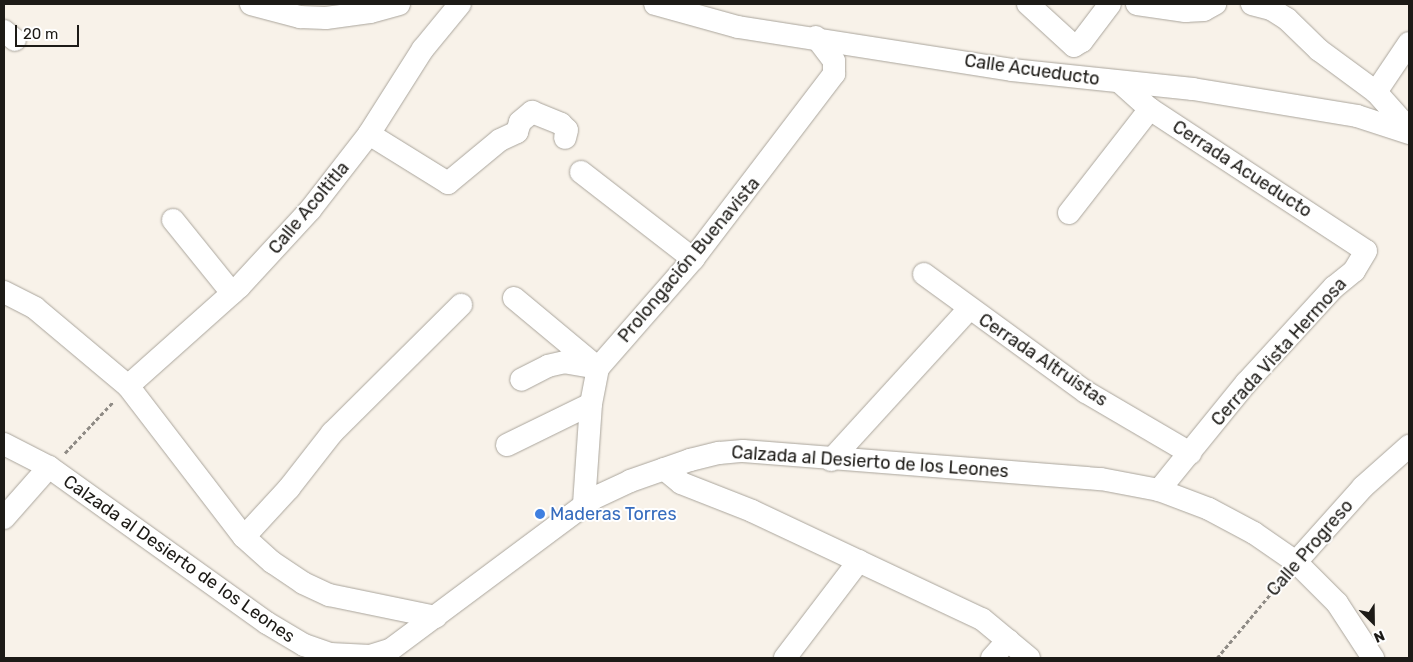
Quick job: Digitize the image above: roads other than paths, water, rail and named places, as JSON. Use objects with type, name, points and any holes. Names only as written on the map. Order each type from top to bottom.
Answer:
[{"type":"street","points":[[251,4],[300,18],[326,18],[370,12],[399,4]]},
{"type":"street","name":"Calle Acoltitla","points":[[128,386],[232,293],[310,210],[369,134],[424,49],[460,4]]},
{"type":"street","name":"Calle Acueducto","points":[[655,4],[738,27],[816,37],[1092,80],[1121,83],[1155,83],[1356,116],[1409,133]]},
{"type":"street","points":[[1028,4],[1074,46],[1092,80]]},
{"type":"street","points":[[1074,46],[1082,41],[1110,4]]},
{"type":"street","points":[[1137,4],[1185,11],[1204,10],[1215,4]]},
{"type":"street","points":[[1252,4],[1271,9],[1287,19],[1319,50],[1376,92],[1409,129]]},
{"type":"street","name":"Prolongación Buenavista","points":[[598,368],[694,259],[834,74],[834,61],[816,37]]},
{"type":"street","points":[[1376,92],[1409,43]]},
{"type":"street","name":"Cerrada Acueducto","points":[[1121,83],[1150,108],[1366,251]]},
{"type":"street","points":[[1069,213],[1150,108]]},
{"type":"street","points":[[369,134],[448,183],[500,140],[517,132],[520,122],[532,112],[561,124],[567,130],[565,138]]},
{"type":"street","points":[[581,172],[694,259]]},
{"type":"street","points":[[173,220],[232,293]]},
{"type":"street","name":"Cerrada Vista Hermosa","points":[[1159,490],[1246,383],[1334,287],[1354,271],[1366,251]]},
{"type":"street","points":[[924,274],[969,309]]},
{"type":"street","points":[[4,292],[35,308],[128,386],[244,537],[272,562],[303,584],[329,595],[436,617]]},
{"type":"street","points":[[514,298],[598,368]]},
{"type":"street","points":[[244,537],[289,488],[332,433],[461,304]]},
{"type":"street","name":"Cerrada Altruistas","points":[[831,460],[969,309],[1086,392],[1190,453]]},
{"type":"street","points":[[521,380],[548,366],[565,362],[598,368]]},
{"type":"street","points":[[584,504],[591,404],[598,368]]},
{"type":"street","points":[[507,445],[591,404]]},
{"type":"street","name":"Calzada al Desierto de los Leones","points":[[4,444],[49,467],[307,652],[382,654],[436,617],[584,504],[630,481],[664,469],[719,453],[743,451],[831,460],[1101,479],[1159,490],[1232,521],[1296,562],[1337,603],[1373,658]]},
{"type":"street","name":"Calle Progreso","points":[[1296,562],[1362,487],[1409,446]]},
{"type":"street","points":[[4,518],[49,467]]},
{"type":"street","points":[[664,469],[681,483],[752,511],[982,620],[1029,658]]},
{"type":"street","points":[[785,658],[859,561]]},
{"type":"street","points":[[992,658],[1008,640]]},
{"type":"place","name":"Maderas Torres","points":[[540,514]]}]
